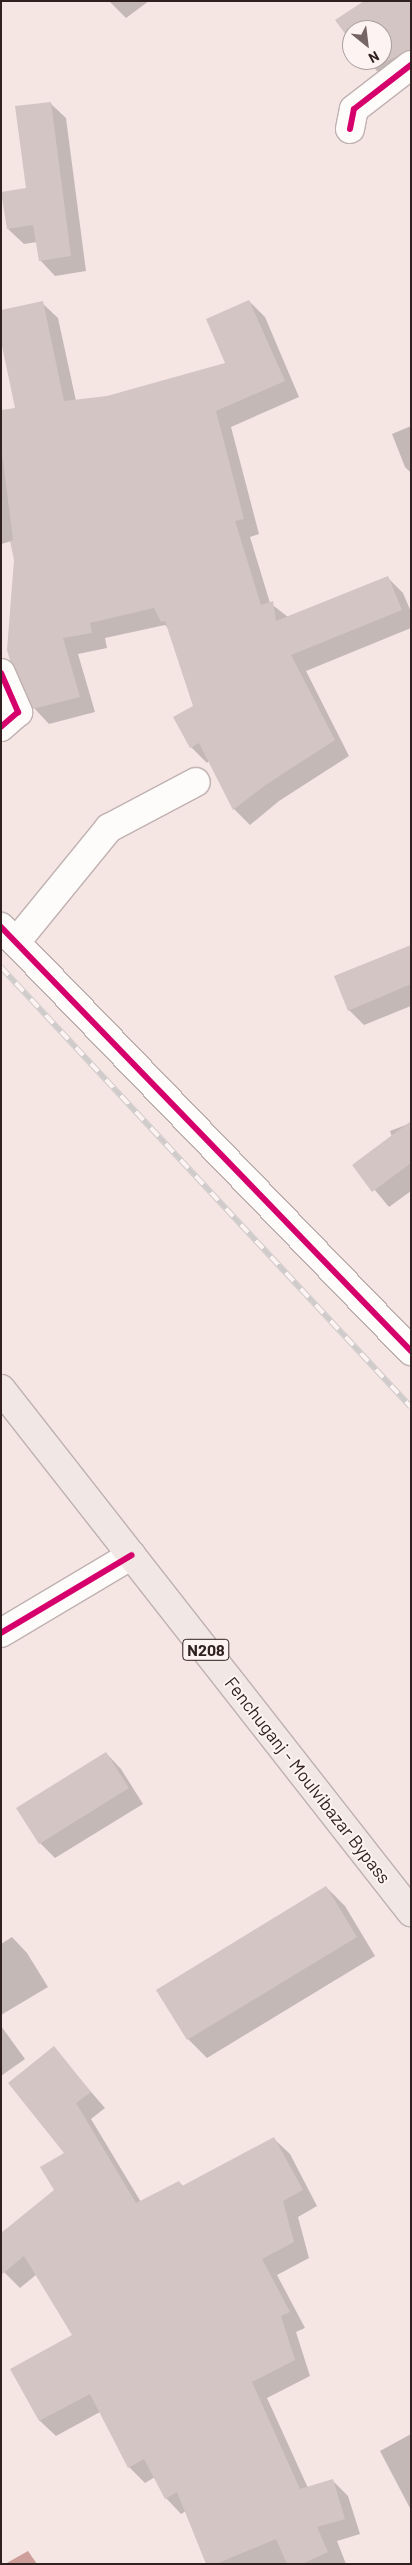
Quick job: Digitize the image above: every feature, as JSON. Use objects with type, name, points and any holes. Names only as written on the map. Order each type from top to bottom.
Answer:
[{"type":"highway","name":"Fenchuganj - Moulvibazar Bypass","points":[[1,1389],[411,1912]]},
{"type":"street","points":[[350,129],[354,109],[411,65]]},
{"type":"street","points":[[1,673],[18,712],[1,727]]},
{"type":"street","points":[[196,782],[109,828],[8,935],[411,1351]]},
{"type":"street","points":[[1,1633],[132,1555]]},
{"type":"shaded area","points":[[28,2551],[37,2564],[5,2564]]},
{"type":"building","points":[[364,1],[411,1],[411,50],[392,59],[392,20],[342,20],[342,29],[335,20]]},
{"type":"building","points":[[51,102],[71,256],[39,261],[33,225],[7,229],[1,192],[26,188],[15,106]]},
{"type":"building","points":[[249,300],[285,381],[216,411],[244,519],[235,521],[261,605],[273,601],[276,621],[388,576],[402,610],[291,655],[335,740],[264,786],[233,810],[199,743],[190,748],[173,717],[193,706],[165,621],[161,622],[154,608],[90,623],[92,633],[63,638],[80,697],[33,709],[10,660],[7,650],[14,560],[10,541],[13,540],[1,445],[1,410],[15,408],[1,341],[1,310],[43,301],[64,401],[107,396],[225,363],[206,319]]},
{"type":"building","points":[[411,945],[411,984],[348,1011],[334,976]]},
{"type":"building","points":[[411,1121],[411,1163],[372,1192],[352,1165]]},
{"type":"building","points":[[106,1752],[129,1788],[39,1844],[16,1808]]},
{"type":"building","points":[[326,1886],[357,1937],[187,2040],[156,1990]]},
{"type":"building","points":[[54,2046],[91,2092],[76,2103],[136,2203],[179,2181],[182,2186],[274,2137],[303,2190],[283,2201],[294,2242],[262,2259],[290,2312],[281,2316],[295,2360],[252,2382],[300,2489],[333,2479],[345,2519],[317,2527],[328,2552],[302,2564],[287,2564],[276,2539],[216,2564],[206,2564],[177,2492],[165,2499],[144,2459],[128,2468],[90,2394],[39,2421],[10,2369],[72,2335],[24,2256],[1,2275],[1,2233],[54,2190],[40,2167],[64,2153],[8,2083]]},
{"type":"railway","points":[[1,967],[411,1407]]},
{"type":"cycle path","points":[[350,129],[354,109],[411,65]]},
{"type":"cycle path","points":[[1,673],[18,712],[1,727]]},
{"type":"cycle path","points":[[1,927],[411,1351]]},
{"type":"cycle path","points":[[1,1633],[132,1555]]}]
